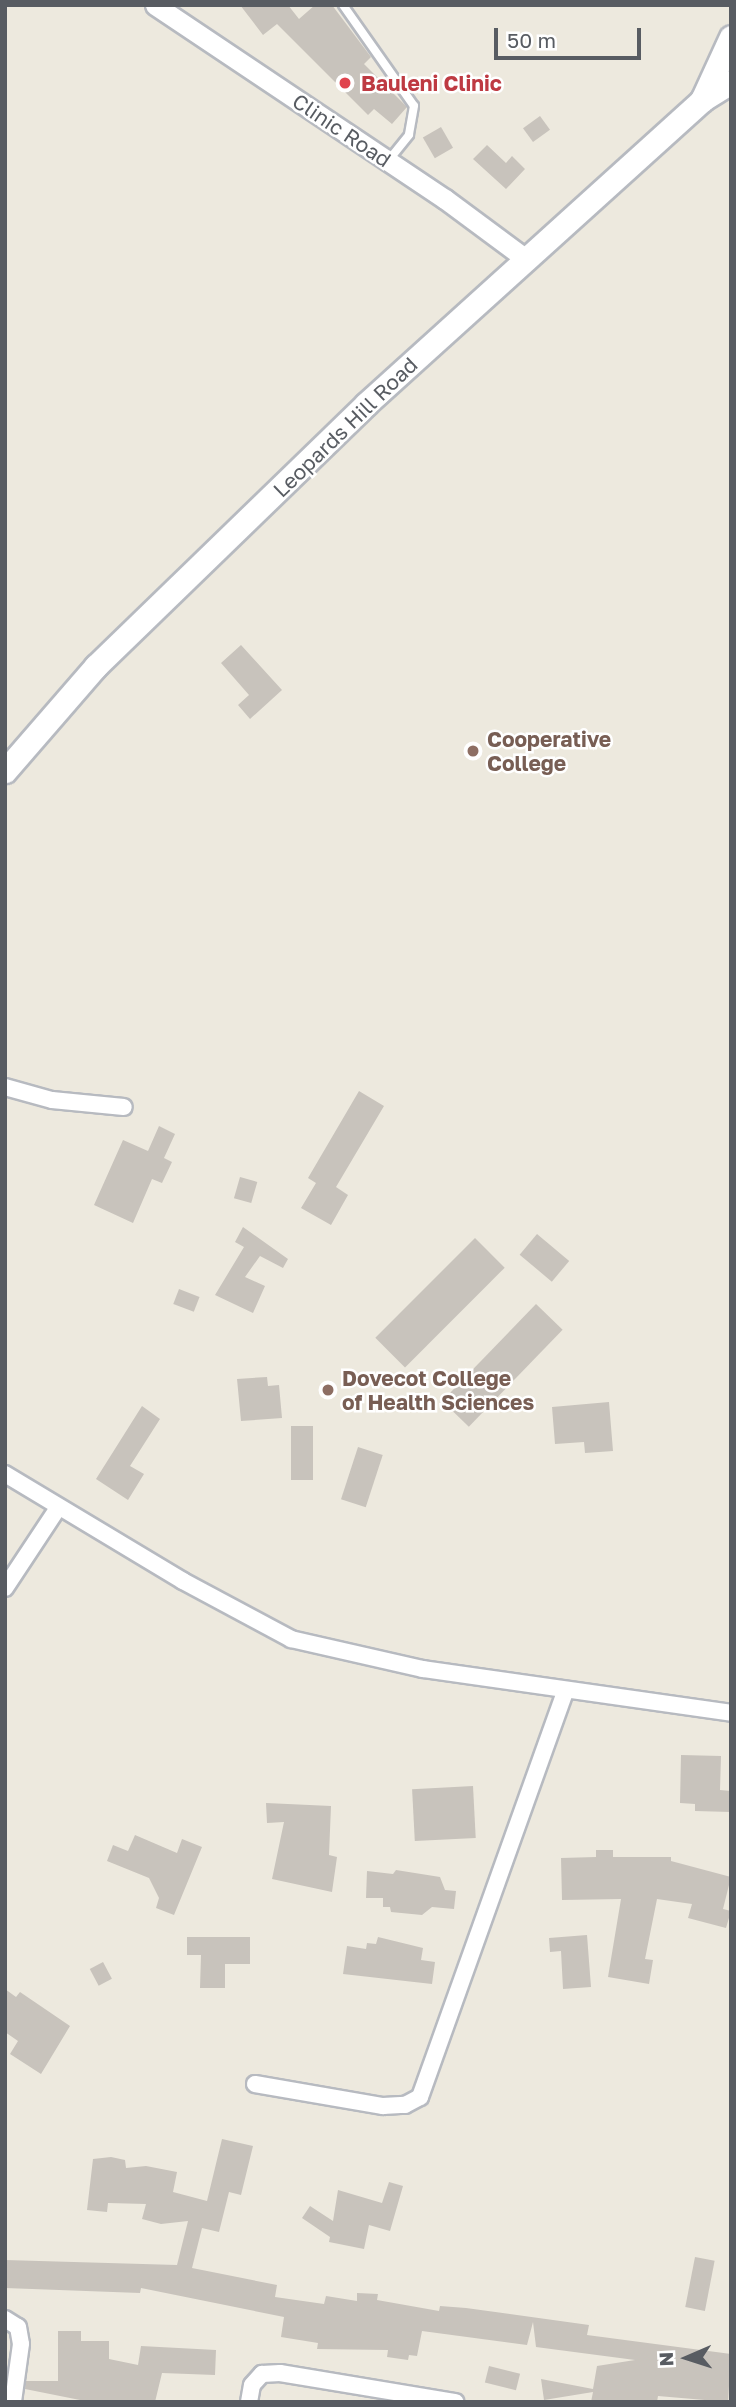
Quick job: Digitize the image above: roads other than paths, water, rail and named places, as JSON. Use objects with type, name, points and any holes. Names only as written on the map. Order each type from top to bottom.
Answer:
[{"type":"main road","name":"Leopards Hill Road","points":[[702,100],[731,37]]},
{"type":"main road","name":"Leopards Hill Road","points":[[5,771],[96,666],[366,404],[702,100],[731,82]]},
{"type":"street","name":"Clinic Road","points":[[155,5],[388,161],[527,260]]},
{"type":"street","points":[[5,1087],[52,1100],[124,1107]]},
{"type":"street","points":[[5,1474],[58,1508],[291,1639],[422,1669],[565,1692],[731,1713]]},
{"type":"street","points":[[5,1588],[58,1508]]},
{"type":"street","points":[[255,2084],[383,2106],[405,2105],[420,2097],[565,1692]]},
{"type":"street","points":[[5,2319],[18,2327],[21,2344],[13,2402]]},
{"type":"street","points":[[249,2402],[252,2385],[262,2374],[389,2397],[456,2402]]},
{"type":"lane","points":[[343,5],[414,106],[409,135],[388,161]]},
{"type":"place","name":"Bauleni Clinic","points":[[345,83]]},
{"type":"place","name":"Cooperative College","points":[[473,751]]},
{"type":"place","name":"Dovecot College of Health Sciences","points":[[328,1390]]}]
